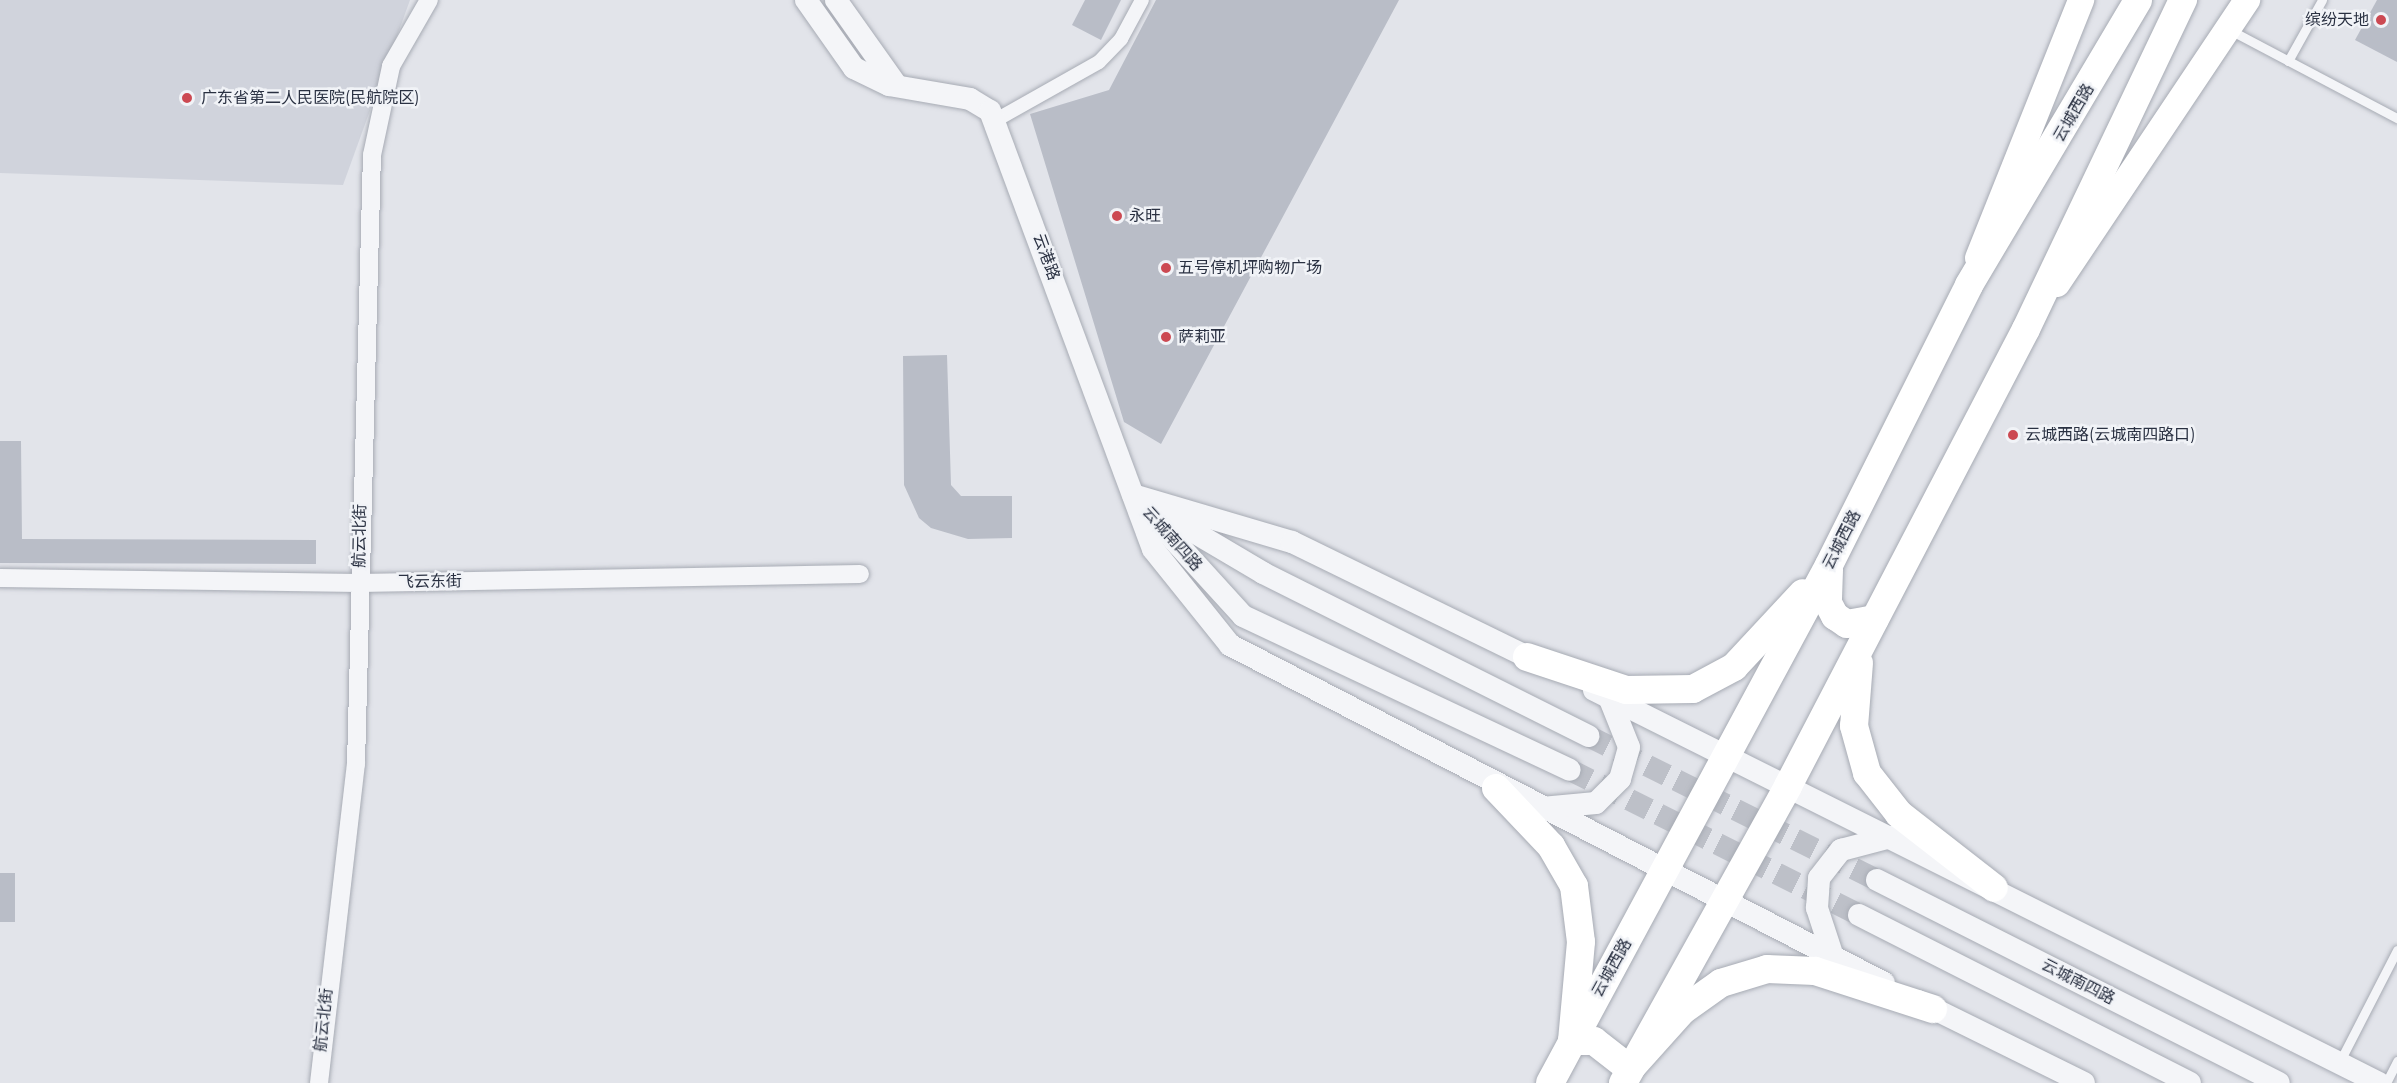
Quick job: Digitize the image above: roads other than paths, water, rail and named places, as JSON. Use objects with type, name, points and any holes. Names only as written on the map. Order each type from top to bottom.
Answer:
[{"type":"main road","points":[[1969,285],[2003,184],[2081,0]]},
{"type":"main road","name":"云城西路","points":[[1550,1083],[1829,565],[1969,285],[2138,0]]},
{"type":"main road","points":[[1627,1076],[1723,899],[1788,786],[2026,329],[2183,0]]},
{"type":"main road","points":[[2026,329],[2247,0]]},
{"type":"main road","points":[[1829,565],[1828,603],[1835,616],[1847,624],[1875,619]]},
{"type":"main road","points":[[1527,657],[1626,690],[1693,689],[1734,667],[1829,565]]},
{"type":"main road","points":[[1875,619],[1859,661],[1854,703],[1859,758],[1879,793],[1899,814],[1994,888]]},
{"type":"main road","points":[[1496,788],[1551,846],[1574,886],[1581,942],[1572,1041],[1594,1041],[1627,1076]]},
{"type":"main road","points":[[1627,1076],[1683,1010],[1721,983],[1756,971],[1815,971],[1933,1009]]},
{"type":"street","name":"航云北街","points":[[319,1083],[355,773],[372,155],[391,66],[429,0]]},
{"type":"street","points":[[806,0],[854,68],[897,86],[970,99],[996,120],[1099,62],[1121,39],[1142,0]]},
{"type":"street","points":[[836,0],[897,86]]},
{"type":"street","name":"云港路","points":[[996,120],[1153,549],[1230,645],[1496,788],[1666,870],[1933,1009],[2085,1083]]},
{"type":"street","points":[[1132,495],[1292,542],[1892,837],[2379,1083]]},
{"type":"street","name":"云城南四路","points":[[1132,495],[1263,573],[1588,736]]},
{"type":"street","name":"云城南四路","points":[[1132,495],[1243,616],[1570,770]]},
{"type":"street","name":"飞云东街","points":[[0,578],[359,583],[860,574]]},
{"type":"street","points":[[1537,808],[1596,803],[1620,779],[1629,747],[1609,697]]},
{"type":"street","points":[[1833,957],[1817,908],[1819,878],[1841,850],[1892,837]]},
{"type":"street","name":"云城南四路","points":[[1877,880],[2279,1083]]},
{"type":"street","points":[[1859,915],[2190,1083]]},
{"type":"lane","points":[[2288,61],[2322,0]]},
{"type":"lane","points":[[2228,29],[2397,118]]},
{"type":"lane","points":[[2339,1063],[2397,950]]},
{"type":"lane","points":[[2386,1083],[2397,1061]]},
{"type":"tunnel","points":[[1588,736],[1877,880]]},
{"type":"tunnel","points":[[1570,770],[1859,915]]},
{"type":"place","name":"缤纷天地","points":[[2381,20]]},
{"type":"place","name":"广东省第二人民医院(民航院区)","points":[[187,98]]},
{"type":"place","name":"永旺","points":[[1117,216]]},
{"type":"place","name":"五号停机坪购物广场","points":[[1166,268]]},
{"type":"place","name":"萨莉亚","points":[[1166,337]]},
{"type":"place","name":"云城西路(云城南四路口)","points":[[2013,435]]}]
